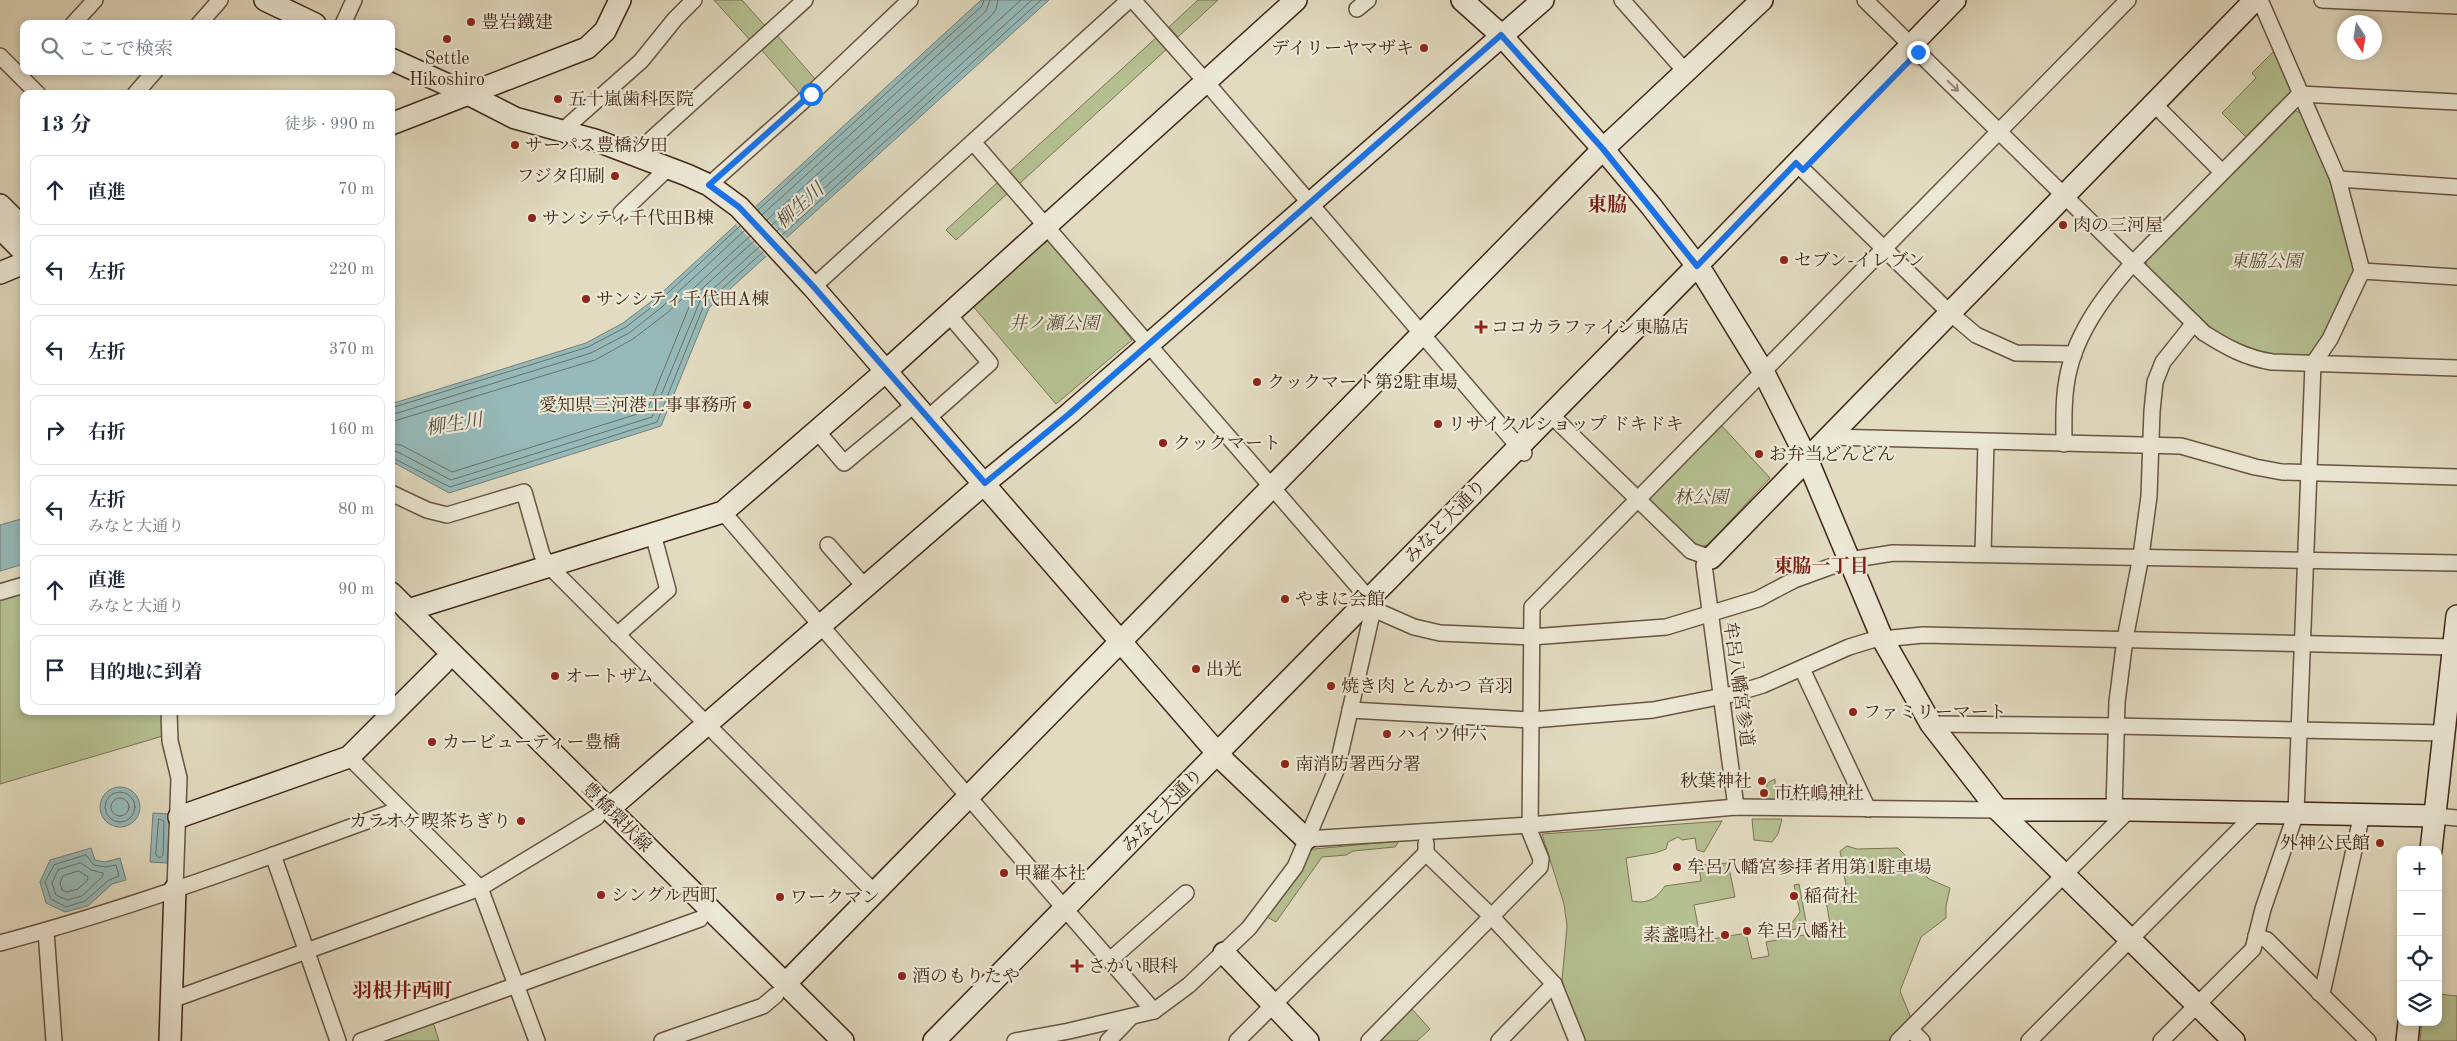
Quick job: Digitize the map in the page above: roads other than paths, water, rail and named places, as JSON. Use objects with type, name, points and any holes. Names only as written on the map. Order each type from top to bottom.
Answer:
[{"type":"street","points":[[77,20],[95,0]]},
{"type":"street","points":[[202,20],[220,0]]},
{"type":"street","points":[[265,0],[307,20]]},
{"type":"street","points":[[345,20],[354,0]]},
{"type":"street","points":[[395,123],[587,48],[605,31],[620,0]]},
{"type":"street","points":[[562,131],[641,61],[675,19],[694,0]]},
{"type":"street","points":[[634,155],[805,0]]},
{"type":"street","points":[[709,185],[811,94],[910,0]]},
{"type":"street","points":[[813,286],[1131,0],[1206,82],[1522,450]]},
{"type":"street","points":[[398,607],[549,566],[723,512],[949,315],[1296,0]]},
{"type":"street","points":[[1462,0],[1501,35],[1603,149],[1700,270],[1763,371],[1807,459],[1882,638],[1931,724],[1998,810],[2065,873],[2234,1041]]},
{"type":"street","points":[[172,996],[180,996],[480,888],[603,813],[707,726],[985,483],[1069,414],[1148,343],[1543,0]]},
{"type":"street","points":[[1622,0],[1685,71]]},
{"type":"street","points":[[662,1041],[763,1006],[781,989],[1603,149],[1762,0]]},
{"type":"street","points":[[1866,0],[2204,333],[2224,346],[2257,360],[2314,364],[2457,368]]},
{"type":"street","name":"みなと大通り","points":[[952,1041],[1069,913],[1371,603],[1700,270],[1914,48],[1955,0]]},
{"type":"street","name":"みなと大通り","points":[[1914,48],[1970,0]]},
{"type":"street","points":[[1369,1041],[1540,867],[1541,859],[1530,832],[1532,607],[1883,247],[2128,0]]},
{"type":"street","points":[[1554,418],[1691,551],[1708,561],[2255,0]]},
{"type":"street","points":[[2161,1041],[2253,949],[2296,813],[2308,473],[2314,364],[2330,339],[2362,271],[2338,180],[2260,0]]},
{"type":"street","points":[[2322,0],[2457,6]]},
{"type":"street","points":[[0,56],[20,71]]},
{"type":"street","points":[[395,61],[515,118],[562,131],[634,155],[709,185],[739,207],[813,286],[1221,757],[1306,839],[1530,825],[1736,808],[2121,810],[2362,814],[2457,818]]},
{"type":"street","points":[[26,75],[35,90]]},
{"type":"street","points":[[138,90],[152,75]]},
{"type":"street","points":[[2064,444],[2066,385],[2074,354],[2091,316],[2111,288],[2133,263],[2300,94],[2457,102]]},
{"type":"street","points":[[2155,104],[2222,172]]},
{"type":"street","points":[[973,142],[1273,486],[1371,603],[1414,628],[1440,633],[1531,637],[1666,627],[1711,615],[1758,599],[1794,580],[1849,560],[1893,553],[2457,563]]},
{"type":"street","points":[[1800,166],[1976,336],[2000,348],[2027,354],[2074,354]]},
{"type":"street","points":[[621,213],[668,168]]},
{"type":"street","points":[[2338,180],[2457,187]]},
{"type":"street","points":[[12,219],[20,241]]},
{"type":"street","points":[[0,272],[20,264]]},
{"type":"street","points":[[2362,271],[2457,277]]},
{"type":"street","points":[[818,431],[844,463],[990,363],[949,315]]},
{"type":"street","points":[[1898,1041],[2065,873],[2121,810],[2116,726],[2124,639],[2141,556],[2149,496],[2152,411],[2159,370],[2172,349],[2194,323]]},
{"type":"street","points":[[1829,437],[2181,446],[2255,467],[2282,472],[2457,477]]},
{"type":"street","points":[[1983,554],[1986,442]]},
{"type":"street","points":[[395,495],[427,510],[447,515],[524,492],[542,555],[549,566],[874,893]]},
{"type":"street","points":[[723,512],[1154,1011]]},
{"type":"street","points":[[617,635],[668,590],[653,534]]},
{"type":"street","points":[[828,545],[865,587]]},
{"type":"street","name":"牟呂八幡宮参道","points":[[1708,561],[1711,615],[1736,808]]},
{"type":"street","points":[[0,592],[20,586]]},
{"type":"street","points":[[1015,1041],[1154,1011],[1189,985],[1250,928],[1295,867],[1337,768],[1371,603]]},
{"type":"street","name":"豊橋環状線","points":[[398,607],[443,663],[603,813],[700,919],[842,1041]]},
{"type":"street","name":"豊橋環状線","points":[[398,607],[781,989],[823,1041]]},
{"type":"street","points":[[2431,846],[2457,616]]},
{"type":"street","points":[[1350,710],[1532,720],[1653,710],[1722,698],[1802,669],[1849,647],[1882,638],[1923,635],[2454,646]]},
{"type":"street","points":[[395,712],[443,663]]},
{"type":"street","points":[[1802,669],[1868,809]]},
{"type":"street","points":[[169,715],[170,741],[179,778],[170,1041]]},
{"type":"street","points":[[179,817],[350,757],[392,715]]},
{"type":"street","points":[[1931,724],[2444,733]]},
{"type":"street","points":[[350,757],[480,888],[537,1041]]},
{"type":"street","points":[[0,943],[175,889],[400,809]]},
{"type":"street","points":[[2029,1041],[2257,812]]},
{"type":"street","points":[[2319,993],[2323,988],[2362,814]]},
{"type":"street","points":[[1425,831],[1426,853],[1491,916],[1554,984],[1576,1041]]},
{"type":"street","points":[[1237,1041],[1426,853]]},
{"type":"street","points":[[273,855],[338,1041]]},
{"type":"street","points":[[1110,960],[1186,892]]},
{"type":"street","name":"みなと大通り","points":[[934,1041],[1069,913]]},
{"type":"street","points":[[361,1041],[700,919]]},
{"type":"street","points":[[46,930],[54,1041]]},
{"type":"street","points":[[2256,936],[2267,940],[2368,1041]]},
{"type":"street","points":[[1224,953],[1272,1006],[1308,1041]]},
{"type":"street","points":[[1499,1041],[1554,984]]},
{"type":"street","points":[[1108,1041],[1131,1017]]},
{"type":"street","points":[[2407,1041],[2409,1026]]},
{"type":"street","points":[[1910,1029],[1922,1041]]},
{"type":"water","name":"柳生川","points":[[981,0],[1049,0],[709,308],[661,426],[449,493],[395,463],[395,403],[586,343],[623,323],[656,298]]},
{"type":"water","points":[[20,519],[20,565],[0,571],[0,525]]},
{"type":"water","points":[[116,787],[124,787],[131,790],[137,796],[140,807],[137,818],[131,824],[124,827],[116,827],[109,824],[103,818],[100,811],[100,803],[103,796],[109,790]]},
{"type":"water","points":[[153,813],[170,814],[167,863],[150,862]]},
{"type":"water","points":[[91,848],[95,860],[105,862],[120,858],[126,880],[112,884],[88,906],[65,912],[46,903],[40,882],[50,860]]},
{"type":"place","name":"豊岩鐵建","points":[[471,22]]},
{"type":"place","name":"Settle Hikoshiro","points":[[447,39]]},
{"type":"place","name":"デイリーヤマザキ","points":[[1424,48]]},
{"type":"place","name":"五十嵐歯科医院","points":[[558,99]]},
{"type":"place","name":"サーパス豊橋汐田","points":[[515,145]]},
{"type":"place","name":"フジタ印刷","points":[[615,176]]},
{"type":"place","name":"サンシティ千代田B棟","points":[[532,218]]},
{"type":"place","name":"肉の三河屋","points":[[2063,225]]},
{"type":"place","name":"セブン-イレブン","points":[[1784,260]]},
{"type":"place","name":"サンシティ千代田A棟","points":[[586,299]]},
{"type":"place","name":"ココカラファイン東脇店","points":[[1481,327]]},
{"type":"place","name":"クックマート第2駐車場","points":[[1257,382]]},
{"type":"place","name":"愛知県三河港工事事務所","points":[[747,405]]},
{"type":"place","name":"リサイクルショップ ドキドキ","points":[[1438,424]]},
{"type":"place","name":"クックマート","points":[[1163,443]]},
{"type":"place","name":"お弁当どんどん","points":[[1759,454]]},
{"type":"place","name":"やまに会館","points":[[1285,599]]},
{"type":"place","name":"出光","points":[[1196,669]]},
{"type":"place","name":"オートザム","points":[[555,676]]},
{"type":"place","name":"焼き肉 とんかつ 音羽","points":[[1331,686]]},
{"type":"place","name":"ファミリーマート","points":[[1853,712]]},
{"type":"place","name":"ハイツ仲六","points":[[1387,734]]},
{"type":"place","name":"カービューティー豊橋","points":[[432,742]]},
{"type":"place","name":"南消防署西分署","points":[[1285,764]]},
{"type":"place","name":"秋葉神社","points":[[1762,781]]},
{"type":"place","name":"市杵嶋神社","points":[[1764,793]]},
{"type":"place","name":"カラオケ喫茶ちぎり","points":[[521,821]]},
{"type":"place","name":"外神公民館","points":[[2380,843]]},
{"type":"place","name":"牟呂八幡宮参拝者用第1駐車場","points":[[1677,867]]},
{"type":"place","name":"甲羅本社","points":[[1004,873]]},
{"type":"place","name":"シングル西町","points":[[601,895]]},
{"type":"place","name":"稲荷社","points":[[1794,896]]},
{"type":"place","name":"ワークマン","points":[[780,897]]},
{"type":"place","name":"牟呂八幡社","points":[[1747,931]]},
{"type":"place","name":"素盞嗚社","points":[[1725,935]]},
{"type":"place","name":"さかい眼科","points":[[1077,966]]},
{"type":"place","name":"酒のもりたや","points":[[902,976]]},
{"type":"district","name":"東脇","points":[[1607,204]]},
{"type":"district","name":"東脇一丁目","points":[[1821,565]]},
{"type":"district","name":"羽根井西町","points":[[402,990]]},
{"type":"park label","name":"東脇公園","points":[[2266,261]]},
{"type":"park label","name":"井ノ瀬公園","points":[[1054,323]]},
{"type":"park label","name":"林公園","points":[[1701,497]]}]
